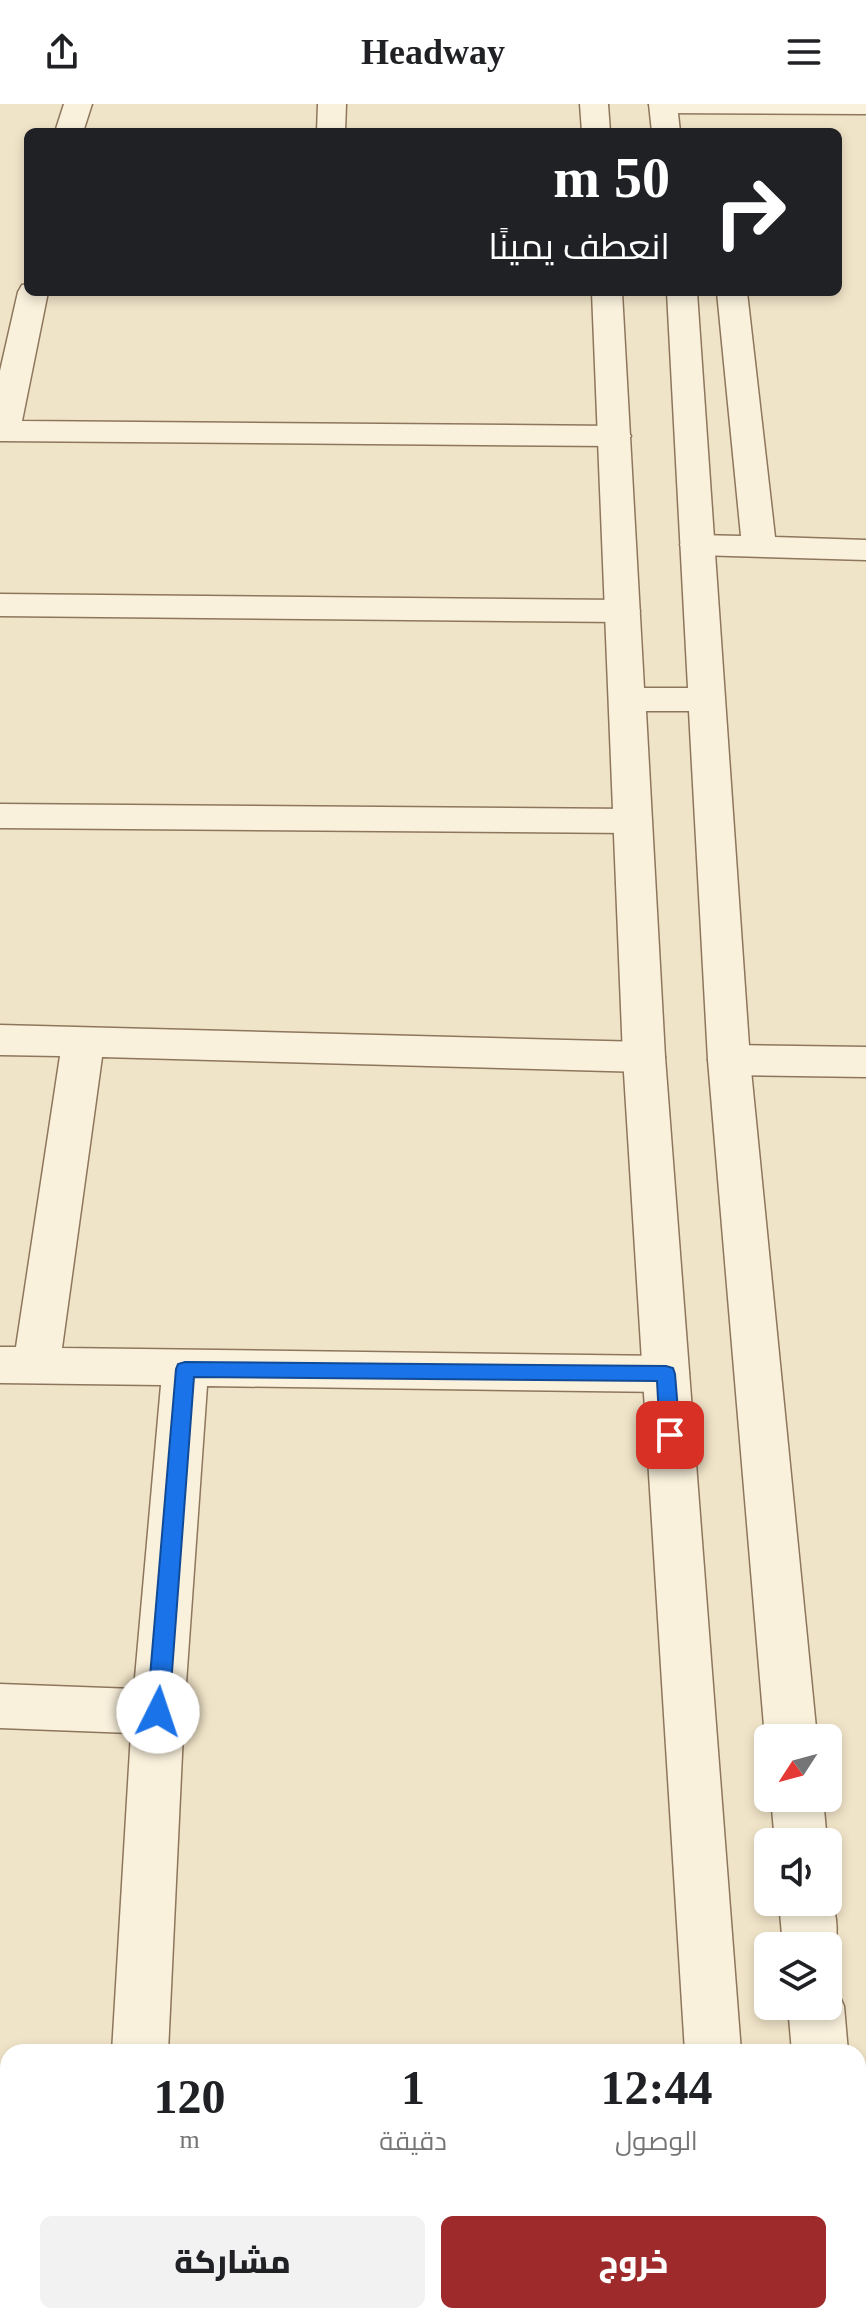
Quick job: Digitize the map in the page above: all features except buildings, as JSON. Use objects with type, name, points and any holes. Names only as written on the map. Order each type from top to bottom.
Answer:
[{"type":"street","points":[[70,128],[78,104]]},
{"type":"street","points":[[331,128],[332,104]]},
{"type":"street","points":[[594,104],[596,128]]},
{"type":"street","points":[[666,128],[663,104],[866,105]]},
{"type":"street","points":[[713,104],[716,128]]},
{"type":"street","points":[[32,296],[2,431],[614,436]]},
{"type":"street","points":[[607,296],[644,1057],[712,2044]]},
{"type":"street","points":[[682,296],[729,1060],[790,1724]]},
{"type":"street","points":[[732,296],[759,547]]},
{"type":"street","points":[[697,545],[759,547],[865,561]]},
{"type":"street","points":[[0,605],[622,611]]},
{"type":"street","points":[[626,699],[707,700]]},
{"type":"street","points":[[0,816],[632,821]]},
{"type":"street","points":[[0,1040],[644,1057]]},
{"type":"street","points":[[83,1042],[18,1366],[666,1374]]},
{"type":"street","points":[[729,1060],[866,1062]]},
{"type":"street","points":[[140,2044],[158,1712],[185,1369]]},
{"type":"street","points":[[0,1706],[158,1712]]},
{"type":"street","points":[[817,2020],[819,2044]]},
{"type":"route","points":[[158,1712],[185,1369],[666,1374],[670,1435]]}]
